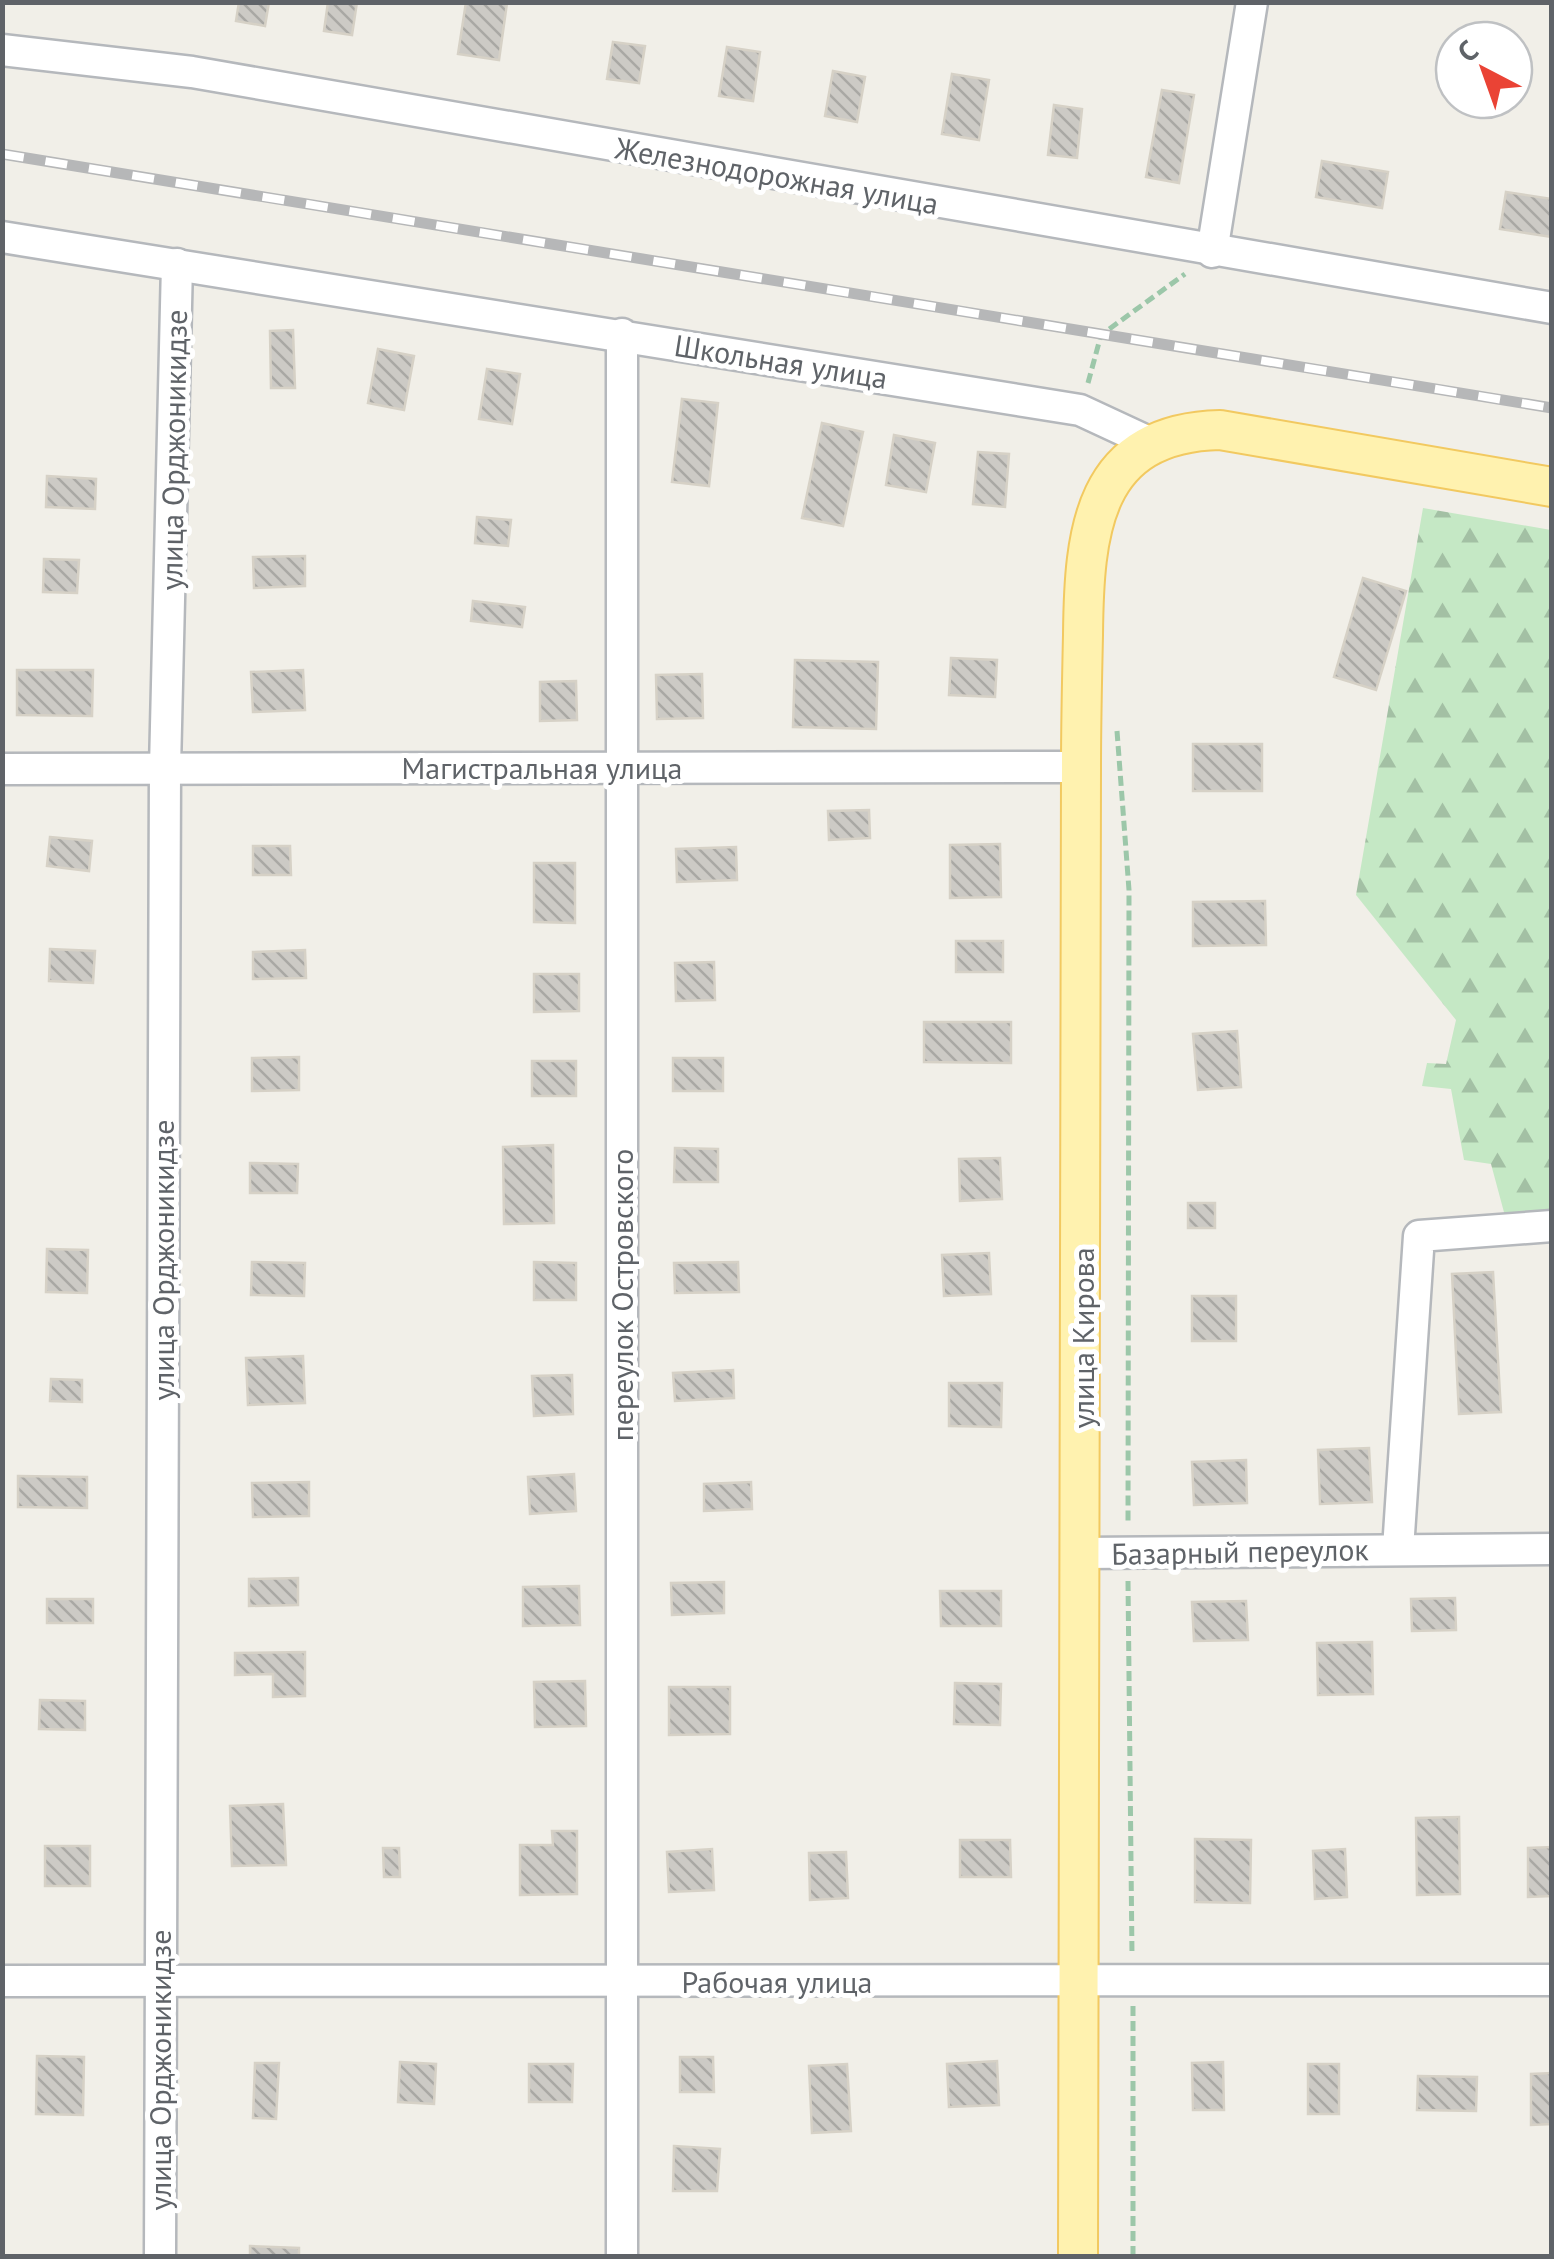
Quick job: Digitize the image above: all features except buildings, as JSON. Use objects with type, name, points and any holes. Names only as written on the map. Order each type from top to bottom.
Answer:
[{"type":"main road","points":[[1151,443],[1188,431],[1220,430],[1552,488]]},
{"type":"main road","name":"улица Кирова","points":[[1078,2256],[1082,1553],[1080,766],[1084,567],[1090,523],[1104,492],[1125,464],[1151,443]]},
{"type":"street","points":[[1212,252],[1252,2]]},
{"type":"street","name":"Железнодорожная улица","points":[[2,50],[192,72],[1552,308]]},
{"type":"street","name":"Школьная улица","points":[[2,237],[1080,410],[1151,443]]},
{"type":"street","name":"улица Орджоникидзе","points":[[160,2256],[158,1980],[166,768],[177,264]]},
{"type":"street","name":"переулок Островского","points":[[622,334],[618,1982],[622,2256]]},
{"type":"street","name":"Магистральная улица","points":[[2,768],[1080,766]]},
{"type":"street","name":"Базарный переулок","points":[[1398,1549],[1419,1236],[1552,1226]]},
{"type":"street","name":"Базарный переулок","points":[[1082,1553],[1552,1549]]},
{"type":"street","name":"Рабочая улица","points":[[2,1981],[1552,1980]]},
{"type":"path","points":[[1080,410],[1102,335],[1212,252]]},
{"type":"path","points":[[1116,720],[1129,890],[1127,1553],[1132,2256]]},
{"type":"green space","points":[[1423,508],[1551,530],[1551,1216],[1505,1216],[1491,1164],[1464,1160],[1451,1089],[1422,1086],[1427,1063],[1446,1064],[1456,1020],[1356,895]]},
{"type":"railway","points":[[2,154],[1552,408]]}]
